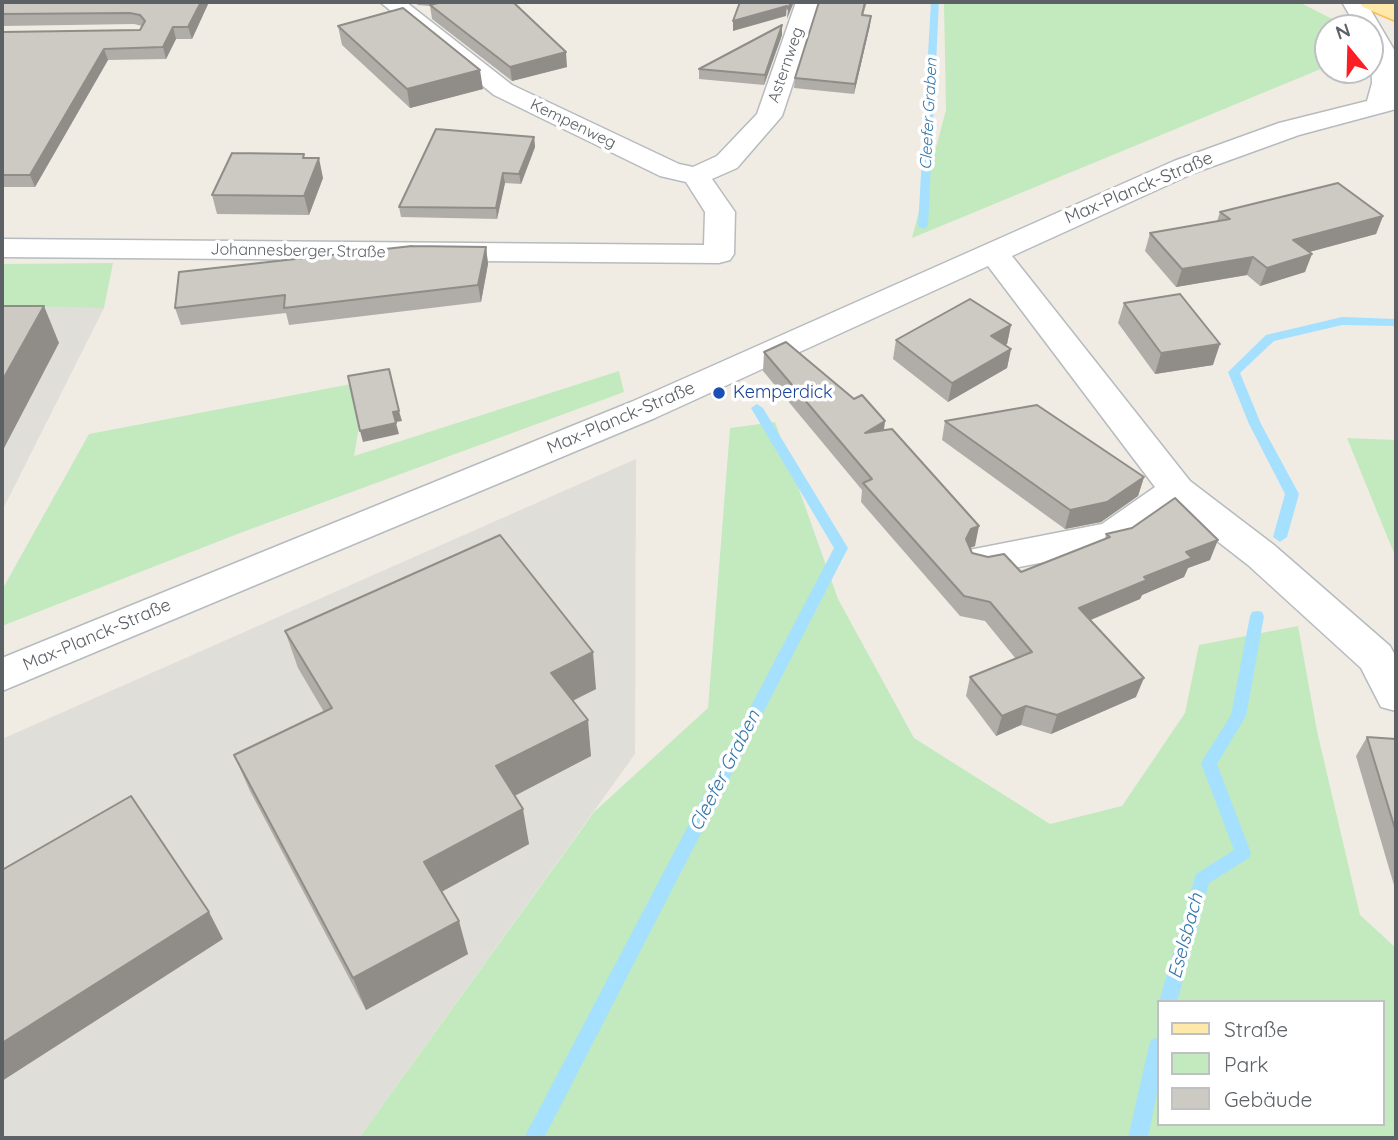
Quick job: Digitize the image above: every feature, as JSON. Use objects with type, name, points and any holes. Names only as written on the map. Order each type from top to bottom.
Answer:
[{"type":"main road","points":[[1371,2],[1396,14]]},
{"type":"street","name":"Kempenweg","points":[[392,2],[503,90],[670,170],[696,176]]},
{"type":"street","name":"Asternweg","points":[[696,176],[727,162],[769,116],[808,2]]},
{"type":"street","points":[[1354,2],[1385,55],[1388,103]]},
{"type":"street","name":"Max-Planck-Straße","points":[[2,675],[643,410],[1184,167],[1289,129],[1388,103]]},
{"type":"street","name":"Johannesberger Straße","points":[[2,248],[719,254],[720,212],[696,176]]},
{"type":"street","points":[[991,252],[1008,269],[1177,490],[1261,555],[1376,657],[1396,695]]},
{"type":"street","points":[[983,560],[1112,536],[1177,490]]},
{"type":"shaded area","points":[[2,307],[104,308],[2,511]]},
{"type":"shaded area","points":[[636,459],[635,754],[359,1138],[2,1138],[2,739]]},
{"type":"green space","points":[[944,2],[1299,2],[1322,14],[1314,14],[1314,72],[912,238],[946,110]]},
{"type":"green space","points":[[113,263],[104,308],[2,307],[2,264]]},
{"type":"green space","points":[[619,371],[624,392],[240,533],[2,626],[2,590],[89,434],[367,381],[354,456]]},
{"type":"green space","points":[[775,422],[838,599],[914,738],[1050,824],[1122,806],[1185,713],[1199,645],[1298,626],[1317,731],[1360,915],[1396,948],[1396,1138],[359,1138],[594,812],[708,708],[730,428]]},
{"type":"green space","points":[[1347,438],[1396,440],[1396,558]]},
{"type":"building","points":[[2,2],[201,2],[188,27],[173,27],[163,47],[104,49],[30,175],[2,175],[2,32],[140,30],[145,21],[140,15],[130,13],[2,14]]},
{"type":"building","points":[[442,2],[513,2],[566,52],[510,67],[430,5]]},
{"type":"building","points":[[740,2],[791,2],[788,9],[787,6],[733,21]]},
{"type":"building","points":[[819,2],[865,2],[862,15],[871,16],[855,84],[795,78]]},
{"type":"building","points":[[403,8],[480,70],[407,89],[338,26]]},
{"type":"building","points":[[782,25],[765,75],[699,69]]},
{"type":"building","points":[[436,129],[534,137],[519,174],[503,173],[496,208],[399,207]]},
{"type":"building","points":[[232,153],[304,154],[303,158],[319,158],[304,196],[212,195]]},
{"type":"building","points":[[1338,183],[1383,216],[1293,240],[1312,254],[1267,268],[1253,257],[1182,269],[1150,233],[1230,219],[1220,212]]},
{"type":"building","points":[[412,246],[486,247],[478,285],[284,308],[285,295],[175,308],[179,272]]},
{"type":"building","points":[[1180,294],[1220,344],[1161,353],[1124,303]]},
{"type":"building","points":[[970,299],[1011,325],[991,336],[1011,349],[952,383],[896,340]]},
{"type":"building","points":[[2,306],[44,306],[2,381]]},
{"type":"building","points":[[786,342],[854,399],[862,395],[885,421],[865,433],[892,429],[979,526],[971,529],[966,539],[972,553],[988,557],[1004,554],[1021,572],[1110,537],[1106,534],[1132,528],[1175,498],[1218,540],[1186,552],[1192,558],[1079,608],[1144,678],[1057,715],[1026,706],[1002,716],[970,677],[1032,652],[990,602],[964,596],[863,483],[872,479],[764,352]]},
{"type":"building","points":[[389,369],[399,411],[393,412],[396,423],[360,431],[348,376]]},
{"type":"building","points":[[1037,405],[1144,477],[1107,502],[1070,510],[945,421]]},
{"type":"building","points":[[500,535],[593,652],[551,673],[588,720],[496,766],[523,809],[424,862],[459,921],[353,978],[234,755],[332,708],[285,631]]},
{"type":"building","points":[[1367,737],[1396,739],[1396,832]]},
{"type":"building","points":[[131,796],[209,912],[2,1043],[2,870]]},
{"type":"waterway","name":"Cleefer Graben","points":[[923,226],[935,2]]},
{"type":"waterway","name":"Eselsbach","points":[[1280,537],[1292,494],[1255,424],[1234,372],[1270,338],[1342,321],[1396,323]]},
{"type":"waterway","name":"Cleefer Graben","points":[[534,1138],[841,548],[757,408]]},
{"type":"waterway","name":"Eselsbach","points":[[1169,1000],[1202,879],[1243,853],[1209,763],[1238,716],[1257,616]]},
{"type":"waterway","name":"Eselsbach","points":[[1138,1138],[1156,1055]]},
{"type":"place","name":"Kemperdick","points":[[719,393]]}]
